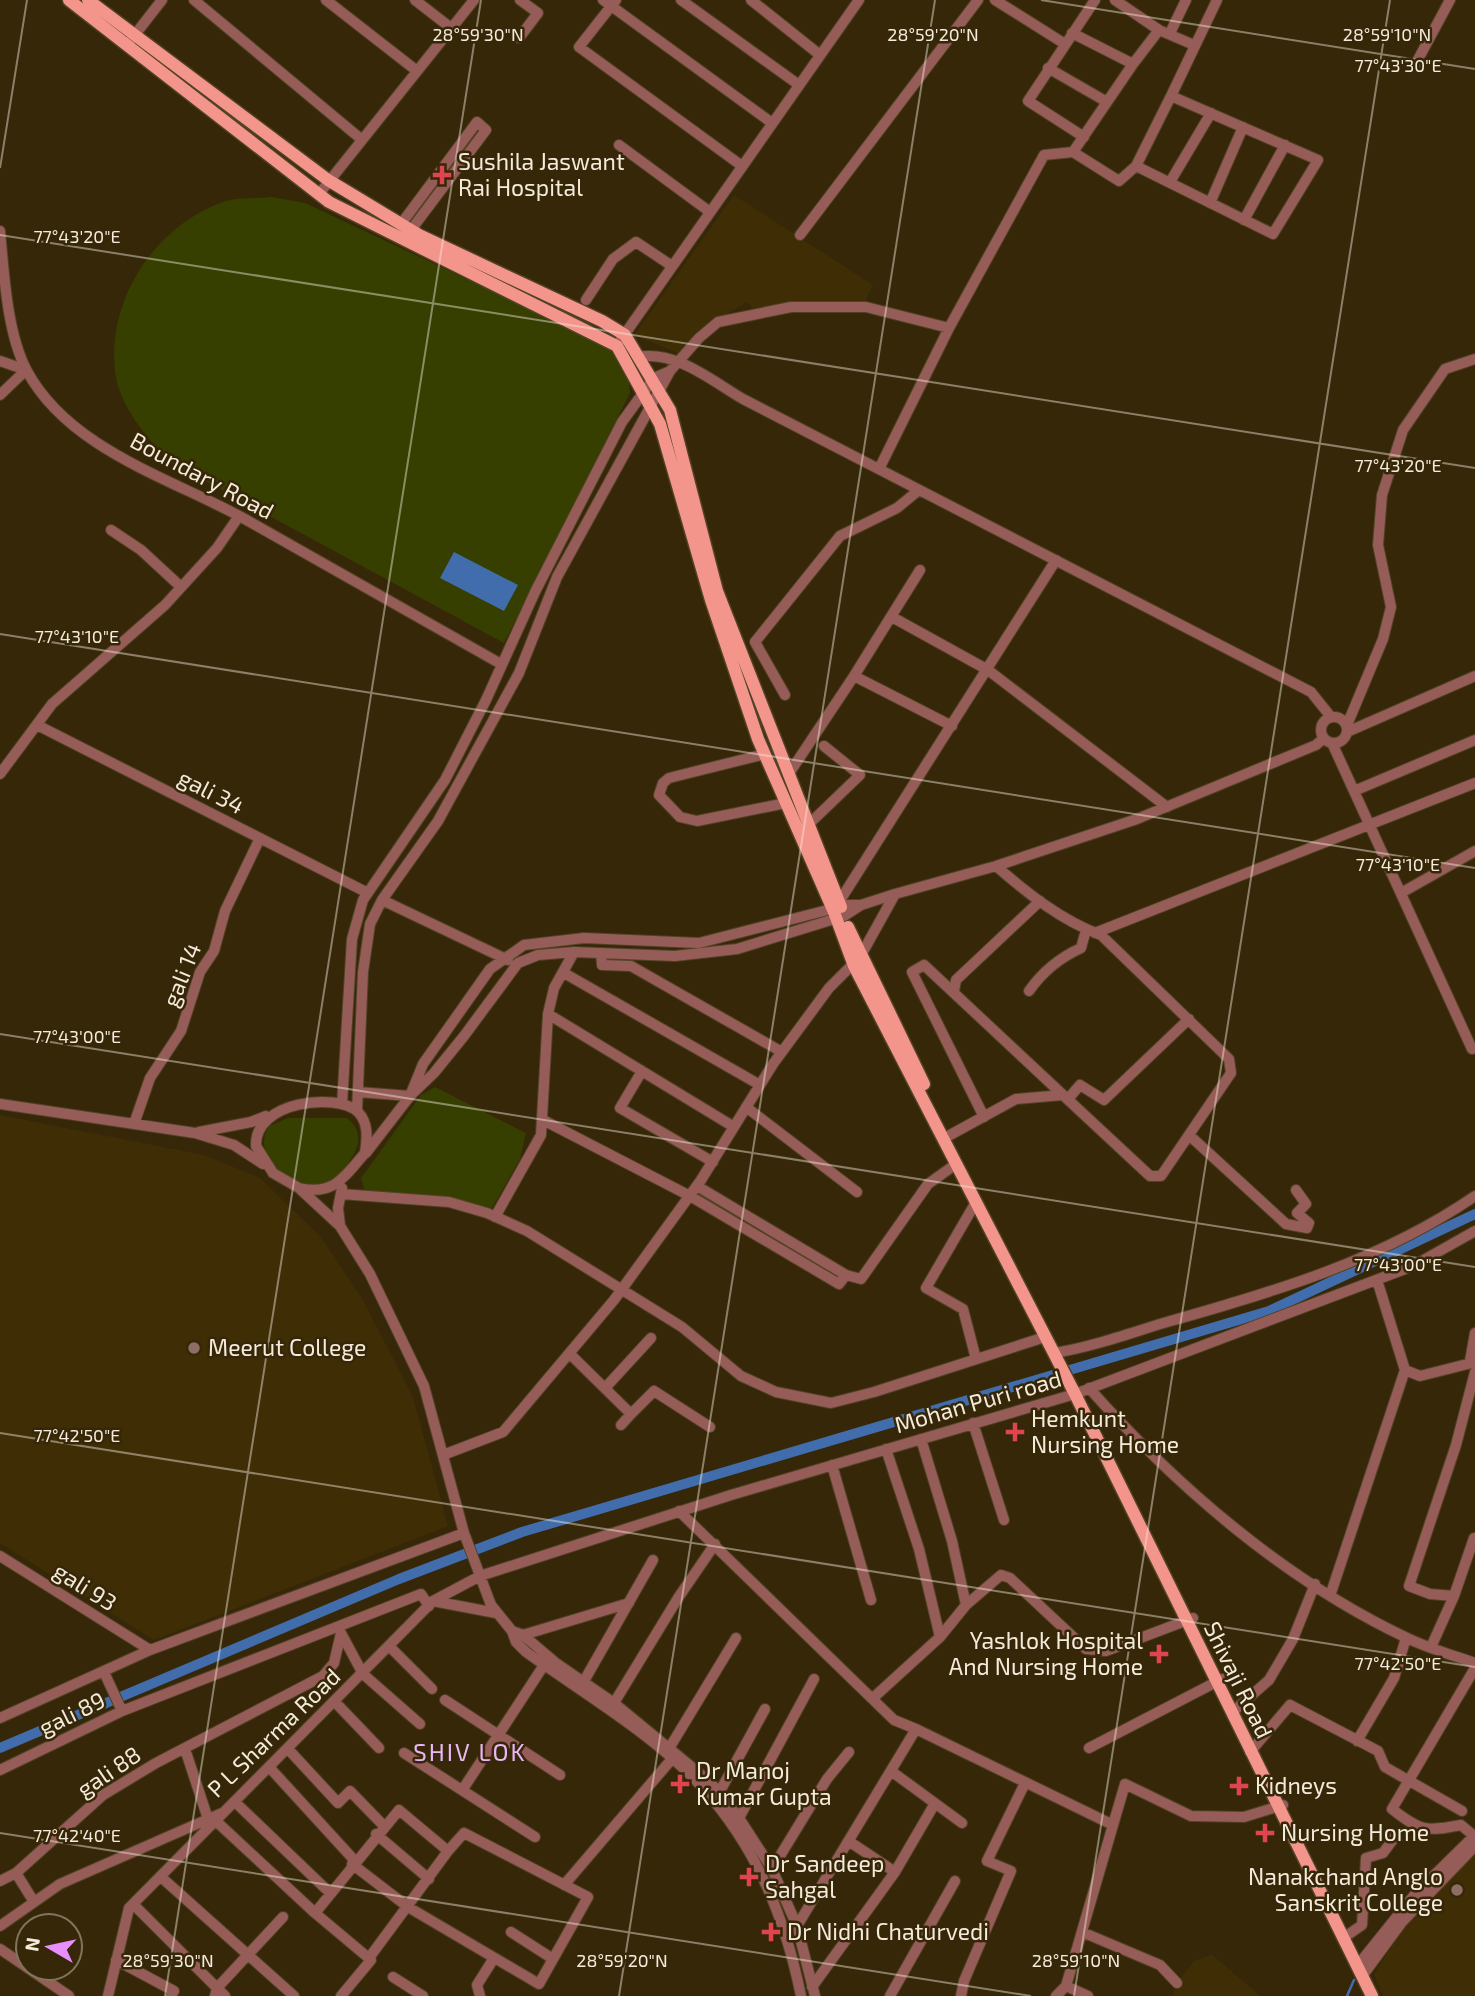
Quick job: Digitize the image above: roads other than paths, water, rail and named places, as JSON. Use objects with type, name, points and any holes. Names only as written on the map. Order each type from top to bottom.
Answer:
[{"type":"main road","points":[[69,0],[319,194],[542,292],[621,340],[638,357],[670,410],[717,591],[808,825],[857,962],[956,1164],[1023,1287],[1045,1337],[1057,1353]]},
{"type":"main road","points":[[88,0],[328,180],[405,231],[536,305],[621,340],[643,393],[660,424],[711,600],[765,754],[839,911]]},
{"type":"main road","points":[[536,305],[542,292]]},
{"type":"main road","points":[[857,962],[950,1135],[1057,1353]]},
{"type":"main road","name":"Shivaji Road","points":[[1057,1353],[1078,1387],[1189,1620],[1363,1968],[1373,1996]]},
{"type":"main road","points":[[1219,1681],[1236,1709],[1253,1750]]},
{"type":"main road","points":[[1281,1806],[1379,1996]]},
{"type":"street","points":[[127,45],[162,0]]},
{"type":"street","points":[[194,0],[361,139]]},
{"type":"street","points":[[326,0],[417,71]]},
{"type":"street","points":[[415,0],[451,29]]},
{"type":"street","points":[[319,194],[474,0]]},
{"type":"street","points":[[519,38],[538,13],[520,0]]},
{"type":"street","points":[[681,0],[799,85]]},
{"type":"street","points":[[751,0],[820,55]]},
{"type":"street","points":[[621,340],[859,0]]},
{"type":"street","points":[[800,235],[978,0]]},
{"type":"street","points":[[995,0],[1065,44]]},
{"type":"street","points":[[1084,137],[1028,102],[1095,0]]},
{"type":"street","points":[[1115,0],[1158,30],[1194,45]]},
{"type":"street","points":[[1170,33],[1185,0]]},
{"type":"street","points":[[879,469],[949,328],[1044,155],[1073,152],[1119,181],[1136,166],[1217,0]]},
{"type":"street","points":[[1414,67],[1450,0]]},
{"type":"street","points":[[742,166],[579,47],[610,2],[772,123]]},
{"type":"street","points":[[1073,152],[1158,30]]},
{"type":"street","points":[[1072,33],[1133,64]]},
{"type":"street","points":[[1048,68],[1107,102]]},
{"type":"street","points":[[1136,166],[1273,234],[1318,160],[1171,96]]},
{"type":"street","points":[[1170,182],[1210,113]]},
{"type":"street","points":[[477,122],[486,130],[405,231],[477,122]]},
{"type":"street","points":[[1210,203],[1243,127]]},
{"type":"street","points":[[620,145],[710,212]]},
{"type":"street","points":[[1244,220],[1285,145]]},
{"type":"street","name":"Boundary Road","points":[[0,231],[8,307],[26,370],[56,410],[98,443],[239,516],[501,664]]},
{"type":"street","points":[[586,300],[612,259],[636,242],[672,267]]},
{"type":"street","points":[[342,1104],[352,939],[363,900],[445,780],[622,422],[652,380],[670,371],[699,338],[718,322],[791,307],[866,307],[949,328]]},
{"type":"street","points":[[638,357],[662,355],[679,362],[919,490],[1311,692],[1331,717],[1341,718],[1347,728]]},
{"type":"street","points":[[410,1096],[424,1064],[491,969],[524,945],[584,938],[699,943],[839,911],[996,866],[1167,807],[1316,745],[1341,741],[1383,639],[1391,607],[1378,545],[1382,495],[1403,430],[1445,369],[1475,359]]},
{"type":"street","points":[[0,361],[26,370],[0,395]]},
{"type":"street","points":[[365,1153],[367,1130],[357,1111],[363,972],[370,924],[382,900],[438,821],[507,696],[519,673],[557,577],[670,371]]},
{"type":"street","points":[[742,659],[840,536],[897,508],[919,490]]},
{"type":"street","points":[[0,774],[52,704],[181,587],[217,548],[239,516]]},
{"type":"street","points":[[111,530],[141,550],[181,587]]},
{"type":"street","points":[[299,1188],[321,1191],[338,1183],[410,1096],[434,1073],[517,964],[538,956],[573,952],[675,956],[737,949],[839,911],[1056,560]]},
{"type":"street","points":[[788,775],[855,676],[920,570]]},
{"type":"street","points":[[892,617],[988,670],[1167,807]]},
{"type":"street","points":[[755,642],[785,695]]},
{"type":"street","points":[[855,676],[952,726]]},
{"type":"street","points":[[1347,728],[1475,676]]},
{"type":"street","points":[[1331,717],[1321,727],[1354,791],[1474,1050]]},
{"type":"street","name":"gali 34","points":[[37,725],[368,893]]},
{"type":"street","points":[[1354,791],[1475,740]]},
{"type":"street","points":[[808,825],[860,775],[824,746]]},
{"type":"street","points":[[765,754],[669,778],[663,783],[659,796],[680,817],[697,821],[786,803]]},
{"type":"street","points":[[1029,991],[1041,974],[1065,955],[1081,948],[1091,931],[1475,783]]},
{"type":"street","name":"gali 14","points":[[134,1124],[150,1078],[181,1031],[200,972],[215,951],[225,911],[260,838]]},
{"type":"street","points":[[1401,892],[1475,851]]},
{"type":"street","points":[[984,1117],[912,972],[925,965],[1150,1176],[1161,1176],[1231,1073],[1229,1059],[1189,1019],[1091,931],[1041,901],[996,866]]},
{"type":"street","points":[[443,1455],[503,1432],[570,1354],[690,1196],[782,1052],[829,988],[857,962],[895,894]]},
{"type":"street","points":[[382,900],[517,964]]},
{"type":"street","points":[[954,991],[956,979],[1041,901]]},
{"type":"street","points":[[495,1217],[541,1135],[548,1014],[554,988],[573,952]]},
{"type":"street","points":[[601,953],[602,965],[631,966],[782,1052]]},
{"type":"street","points":[[564,973],[760,1084]]},
{"type":"street","points":[[548,1014],[734,1127]]},
{"type":"street","points":[[950,1135],[1016,1099],[1065,1097],[1080,1085],[1104,1101],[1189,1019]]},
{"type":"street","points":[[642,1071],[620,1108],[713,1162]]},
{"type":"street","points":[[358,1092],[410,1096]]},
{"type":"street","points":[[0,1104],[195,1133],[234,1145],[299,1188],[340,1226],[370,1273],[424,1386],[466,1538],[496,1613],[512,1631],[516,1642],[700,1785],[759,1868],[780,1914],[802,1996]]},
{"type":"street","points":[[195,1133],[251,1122],[299,1105],[342,1104],[357,1111]]},
{"type":"street","points":[[746,1107],[857,1192]]},
{"type":"street","points":[[269,1168],[258,1153],[256,1139],[261,1123],[271,1114]]},
{"type":"street","points":[[543,1119],[690,1196],[839,1284],[846,1275]]},
{"type":"street","points":[[1189,1135],[1286,1224],[1307,1228],[1309,1223],[1297,1213],[1307,1204],[1296,1190]]},
{"type":"street","points":[[697,1186],[846,1275],[861,1279],[928,1184],[956,1164]]},
{"type":"street","points":[[340,1226],[338,1208],[346,1174]]},
{"type":"street","points":[[341,1194],[449,1202],[527,1231],[682,1326],[741,1376],[776,1392],[831,1403],[1045,1337]]},
{"type":"street","points":[[1057,1353],[1278,1292],[1339,1268],[1452,1212],[1475,1196]]},
{"type":"street","points":[[976,1202],[926,1288],[963,1309],[976,1359]]},
{"type":"street","name":"Mohan Puri road","points":[[480,1576],[679,1511],[973,1423],[1078,1387],[1413,1266],[1475,1231]]},
{"type":"street","points":[[1330,1596],[1405,1370],[1377,1280]]},
{"type":"street","points":[[1405,1370],[1420,1376],[1472,1361],[1475,1333]]},
{"type":"street","points":[[605,1388],[651,1338]]},
{"type":"street","points":[[570,1354],[631,1414]]},
{"type":"street","points":[[1454,1596],[1430,1594],[1409,1586],[1456,1445],[1475,1372]]},
{"type":"street","points":[[1078,1387],[1173,1474],[1297,1575],[1406,1638],[1475,1665],[1410,1782],[1392,1809],[1415,1827],[1432,1831],[1461,1825],[1475,1839],[1416,1893],[1363,1968]]},
{"type":"street","points":[[621,1425],[654,1391],[710,1427]]},
{"type":"street","points":[[973,1423],[997,1489],[1004,1520]]},
{"type":"street","points":[[921,1439],[952,1541],[966,1605]]},
{"type":"street","points":[[886,1449],[919,1549],[940,1637]]},
{"type":"street","points":[[832,1465],[871,1600]]},
{"type":"street","points":[[679,1511],[894,1720],[1111,1824]]},
{"type":"street","points":[[0,1718],[150,1650],[466,1538]]},
{"type":"street","points":[[1431,1647],[1454,1596],[1474,1538]]},
{"type":"street","points":[[614,1703],[678,1598],[715,1544]]},
{"type":"street","name":"gali 93","points":[[0,1556],[150,1650]]},
{"type":"street","points":[[584,1681],[653,1560]]},
{"type":"street","points":[[873,1698],[940,1637],[966,1605],[1001,1575],[1010,1578],[1086,1649],[1106,1651],[1189,1620]]},
{"type":"street","name":"P L Sharma Road","points":[[133,1904],[212,1821],[232,1806],[431,1603],[480,1576]]},
{"type":"street","points":[[1236,1709],[1269,1680],[1293,1639],[1315,1584]]},
{"type":"street","points":[[122,1711],[421,1594],[431,1603],[496,1613]]},
{"type":"street","points":[[523,1635],[629,1603]]},
{"type":"street","points":[[512,1631],[523,1635],[614,1703],[670,1747],[719,1793],[739,1818],[772,1870],[797,1926],[813,1991]]},
{"type":"street","name":"gali 88","points":[[0,1881],[16,1873],[103,1795],[323,1676],[334,1663],[341,1633],[363,1674]]},
{"type":"street","points":[[670,1747],[736,1638]]},
{"type":"street","points":[[1357,1741],[1394,1678],[1406,1638]]},
{"type":"street","points":[[389,1646],[432,1689]]},
{"type":"street","points":[[463,1789],[544,1665]]},
{"type":"street","name":"gali 89","points":[[0,1770],[122,1711],[104,1672]]},
{"type":"street","points":[[363,1674],[420,1724]]},
{"type":"street","points":[[739,1818],[814,1679]]},
{"type":"street","points":[[1089,1748],[1219,1681]]},
{"type":"street","points":[[445,1700],[560,1775]]},
{"type":"street","points":[[334,1702],[379,1748]]},
{"type":"street","points":[[1253,1750],[1290,1705],[1378,1751],[1385,1767],[1462,1811]]},
{"type":"street","points":[[719,1793],[765,1709]]},
{"type":"street","points":[[797,1926],[916,1729]]},
{"type":"street","points":[[185,1749],[212,1821],[369,1958]]},
{"type":"street","points":[[288,1749],[338,1802],[349,1791],[383,1825]]},
{"type":"street","points":[[772,1870],[827,1779],[849,1752]]},
{"type":"street","points":[[404,1753],[535,1837]]},
{"type":"street","points":[[564,1885],[671,1760]]},
{"type":"street","points":[[270,1768],[354,1863],[408,1907],[538,1984],[588,1897],[464,1832],[448,1851],[408,1907],[369,1958],[371,1960],[341,1996]]},
{"type":"street","points":[[891,1771],[933,1805],[962,1823]]},
{"type":"street","points":[[961,1996],[964,1982],[1011,1871],[987,1861],[1025,1783]]},
{"type":"street","points":[[1056,1996],[1066,1986],[1111,1824],[1125,1784],[1191,1816],[1244,1817],[1281,1806]]},
{"type":"street","points":[[813,1991],[895,1872],[933,1805]]},
{"type":"street","points":[[232,1806],[329,1892]]},
{"type":"street","points":[[315,1913],[383,1825],[399,1810],[448,1851]]},
{"type":"street","name":"P L Sharma Road","points":[[0,1926],[60,1884],[212,1821]]},
{"type":"street","points":[[376,1834],[429,1878]]},
{"type":"street","points":[[1349,1934],[1362,1925],[1366,1858],[1383,1853],[1397,1834]]},
{"type":"street","points":[[850,1842],[895,1872]]},
{"type":"street","points":[[16,1873],[34,1902]]},
{"type":"street","points":[[161,1877],[294,1996]]},
{"type":"street","points":[[890,1996],[955,1881]]},
{"type":"street","points":[[111,1995],[116,1960],[129,1908],[133,1904],[216,1992],[225,1996]]},
{"type":"street","points":[[216,1992],[283,1917]]},
{"type":"street","points":[[511,1931],[553,1959]]},
{"type":"street","points":[[1082,1932],[1160,1965],[1177,1983]]},
{"type":"street","points":[[0,1949],[69,1996]]},
{"type":"street","points":[[480,1996],[477,1985],[494,1958]]},
{"type":"street","points":[[116,1960],[176,1994]]},
{"type":"street","points":[[393,1977],[423,1996]]},
{"type":"street","points":[[1066,1986],[1088,1996]]},
{"type":"water","points":[[454,552],[518,585],[504,611],[440,578]]},
{"type":"waterway","points":[[0,1748],[399,1579],[522,1532],[1269,1311],[1475,1214]]},
{"type":"waterway","points":[[1347,1996],[1354,1980]]},
{"type":"place","name":"Sushila Jaswant Rai Hospital","points":[[442,175]]},
{"type":"place","name":"Meerut College","points":[[194,1348]]},
{"type":"place","name":"Hemkunt Nursing Home","points":[[1015,1432]]},
{"type":"place","name":"Yashlok Hospital And Nursing Home","points":[[1159,1654]]},
{"type":"place","name":"Dr Manoj Kumar Gupta","points":[[680,1784]]},
{"type":"place","name":"Kidneys","points":[[1239,1786]]},
{"type":"place","name":"Nursing Home","points":[[1265,1833]]},
{"type":"place","name":"Dr Sandeep Sahgal","points":[[749,1877]]},
{"type":"place","name":"Nanakchand Anglo Sanskrit College","points":[[1457,1890]]},
{"type":"place","name":"Dr Nidhi Chaturvedi","points":[[771,1932]]},
{"type":"district","name":"SHIV LOK","points":[[470,1753]]}]
